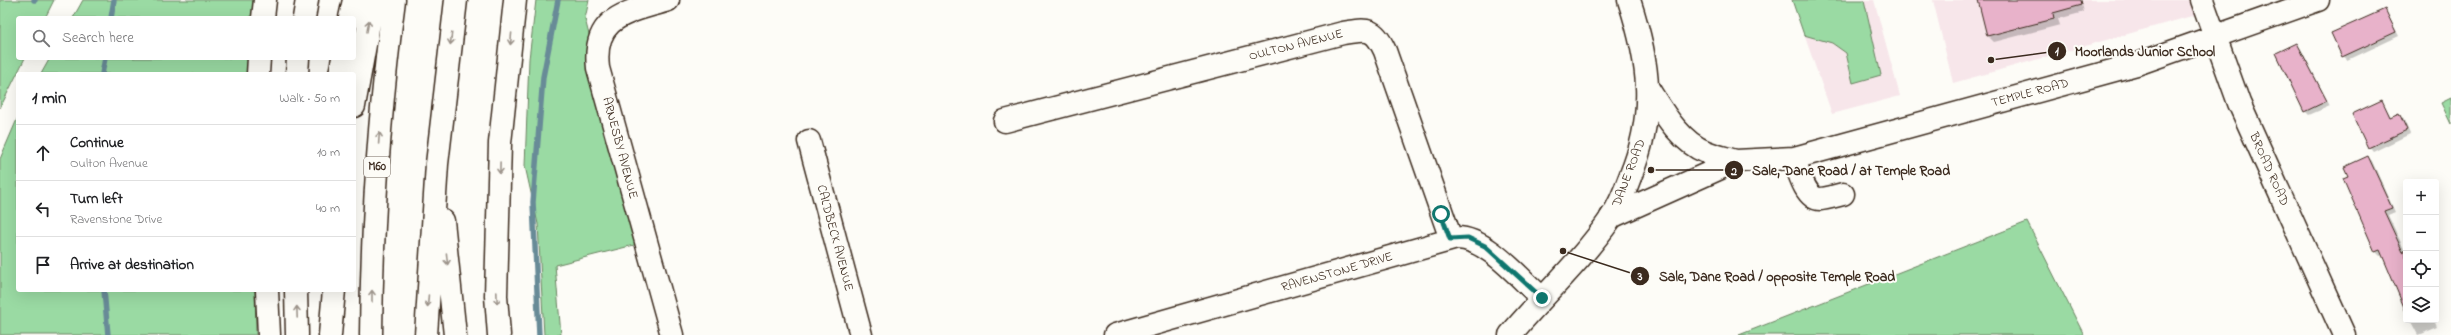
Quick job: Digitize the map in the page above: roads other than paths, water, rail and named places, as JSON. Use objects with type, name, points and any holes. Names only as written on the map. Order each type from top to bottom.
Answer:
[{"type":"main road","points":[[263,16],[265,0]]},
{"type":"main road","points":[[304,16],[307,0]]},
{"type":"main road","points":[[350,16],[354,0]]},
{"type":"main road","points":[[356,95],[373,0]]},
{"type":"main road","name":"M60","points":[[372,335],[374,206],[382,91],[394,0]]},
{"type":"main road","points":[[426,335],[438,164],[456,0]]},
{"type":"main road","points":[[499,335],[496,296],[500,143],[515,0]]},
{"type":"main road","name":"ARNESBY AVENUE","points":[[668,0],[616,18],[600,37],[596,50],[598,68],[672,335]]},
{"type":"main road","name":"DANE ROAD","points":[[1510,335],[1611,217],[1625,191],[1644,136],[1648,90],[1645,59],[1629,0]]},
{"type":"main road","name":"BROAD ROAD","points":[[2202,0],[2214,37],[2239,103],[2344,335]]},
{"type":"main road","name":"TEMPLE ROAD","points":[[1648,90],[1669,121],[1705,152],[1736,161],[1794,158],[2137,64],[2318,0]]},
{"type":"main road","name":"OULTON AVENUE","points":[[1005,121],[1335,35],[1365,30],[1373,32],[1378,37],[1385,51],[1450,239]]},
{"type":"main road","points":[[258,72],[259,60]]},
{"type":"main road","points":[[297,72],[298,60]]},
{"type":"main road","points":[[340,72],[343,60]]},
{"type":"main road","name":"CALDBECK AVENUE","points":[[810,141],[861,335]]},
{"type":"main road","points":[[1794,158],[1805,187],[1812,196],[1819,199],[1843,194]]},
{"type":"main road","name":"TEMPLE ROAD","points":[[1611,217],[1736,161]]},
{"type":"main road","points":[[438,164],[455,335]]},
{"type":"main road","name":"RAVENSTONE DRIVE","points":[[1115,335],[1450,239],[1468,238],[1485,246],[1542,298]]},
{"type":"main road","points":[[267,292],[269,335]]},
{"type":"main road","points":[[296,292],[298,335]]},
{"type":"main road","points":[[325,292],[327,335]]},
{"type":"main road","points":[[330,335],[334,292]]},
{"type":"waterway","points":[[111,16],[114,0]]},
{"type":"waterway","points":[[539,335],[533,202],[543,77],[558,0]]},
{"type":"waterway","points":[[102,72],[105,60]]},
{"type":"waterway","points":[[104,292],[108,335]]},
{"type":"place","name":"Moorlands Junior School","points":[[1991,60]]},
{"type":"place","name":"Sale, Dane Road / at Temple Road","points":[[1651,170]]},
{"type":"place","name":"Sale, Dane Road / opposite Temple Road","points":[[1563,251]]}]
